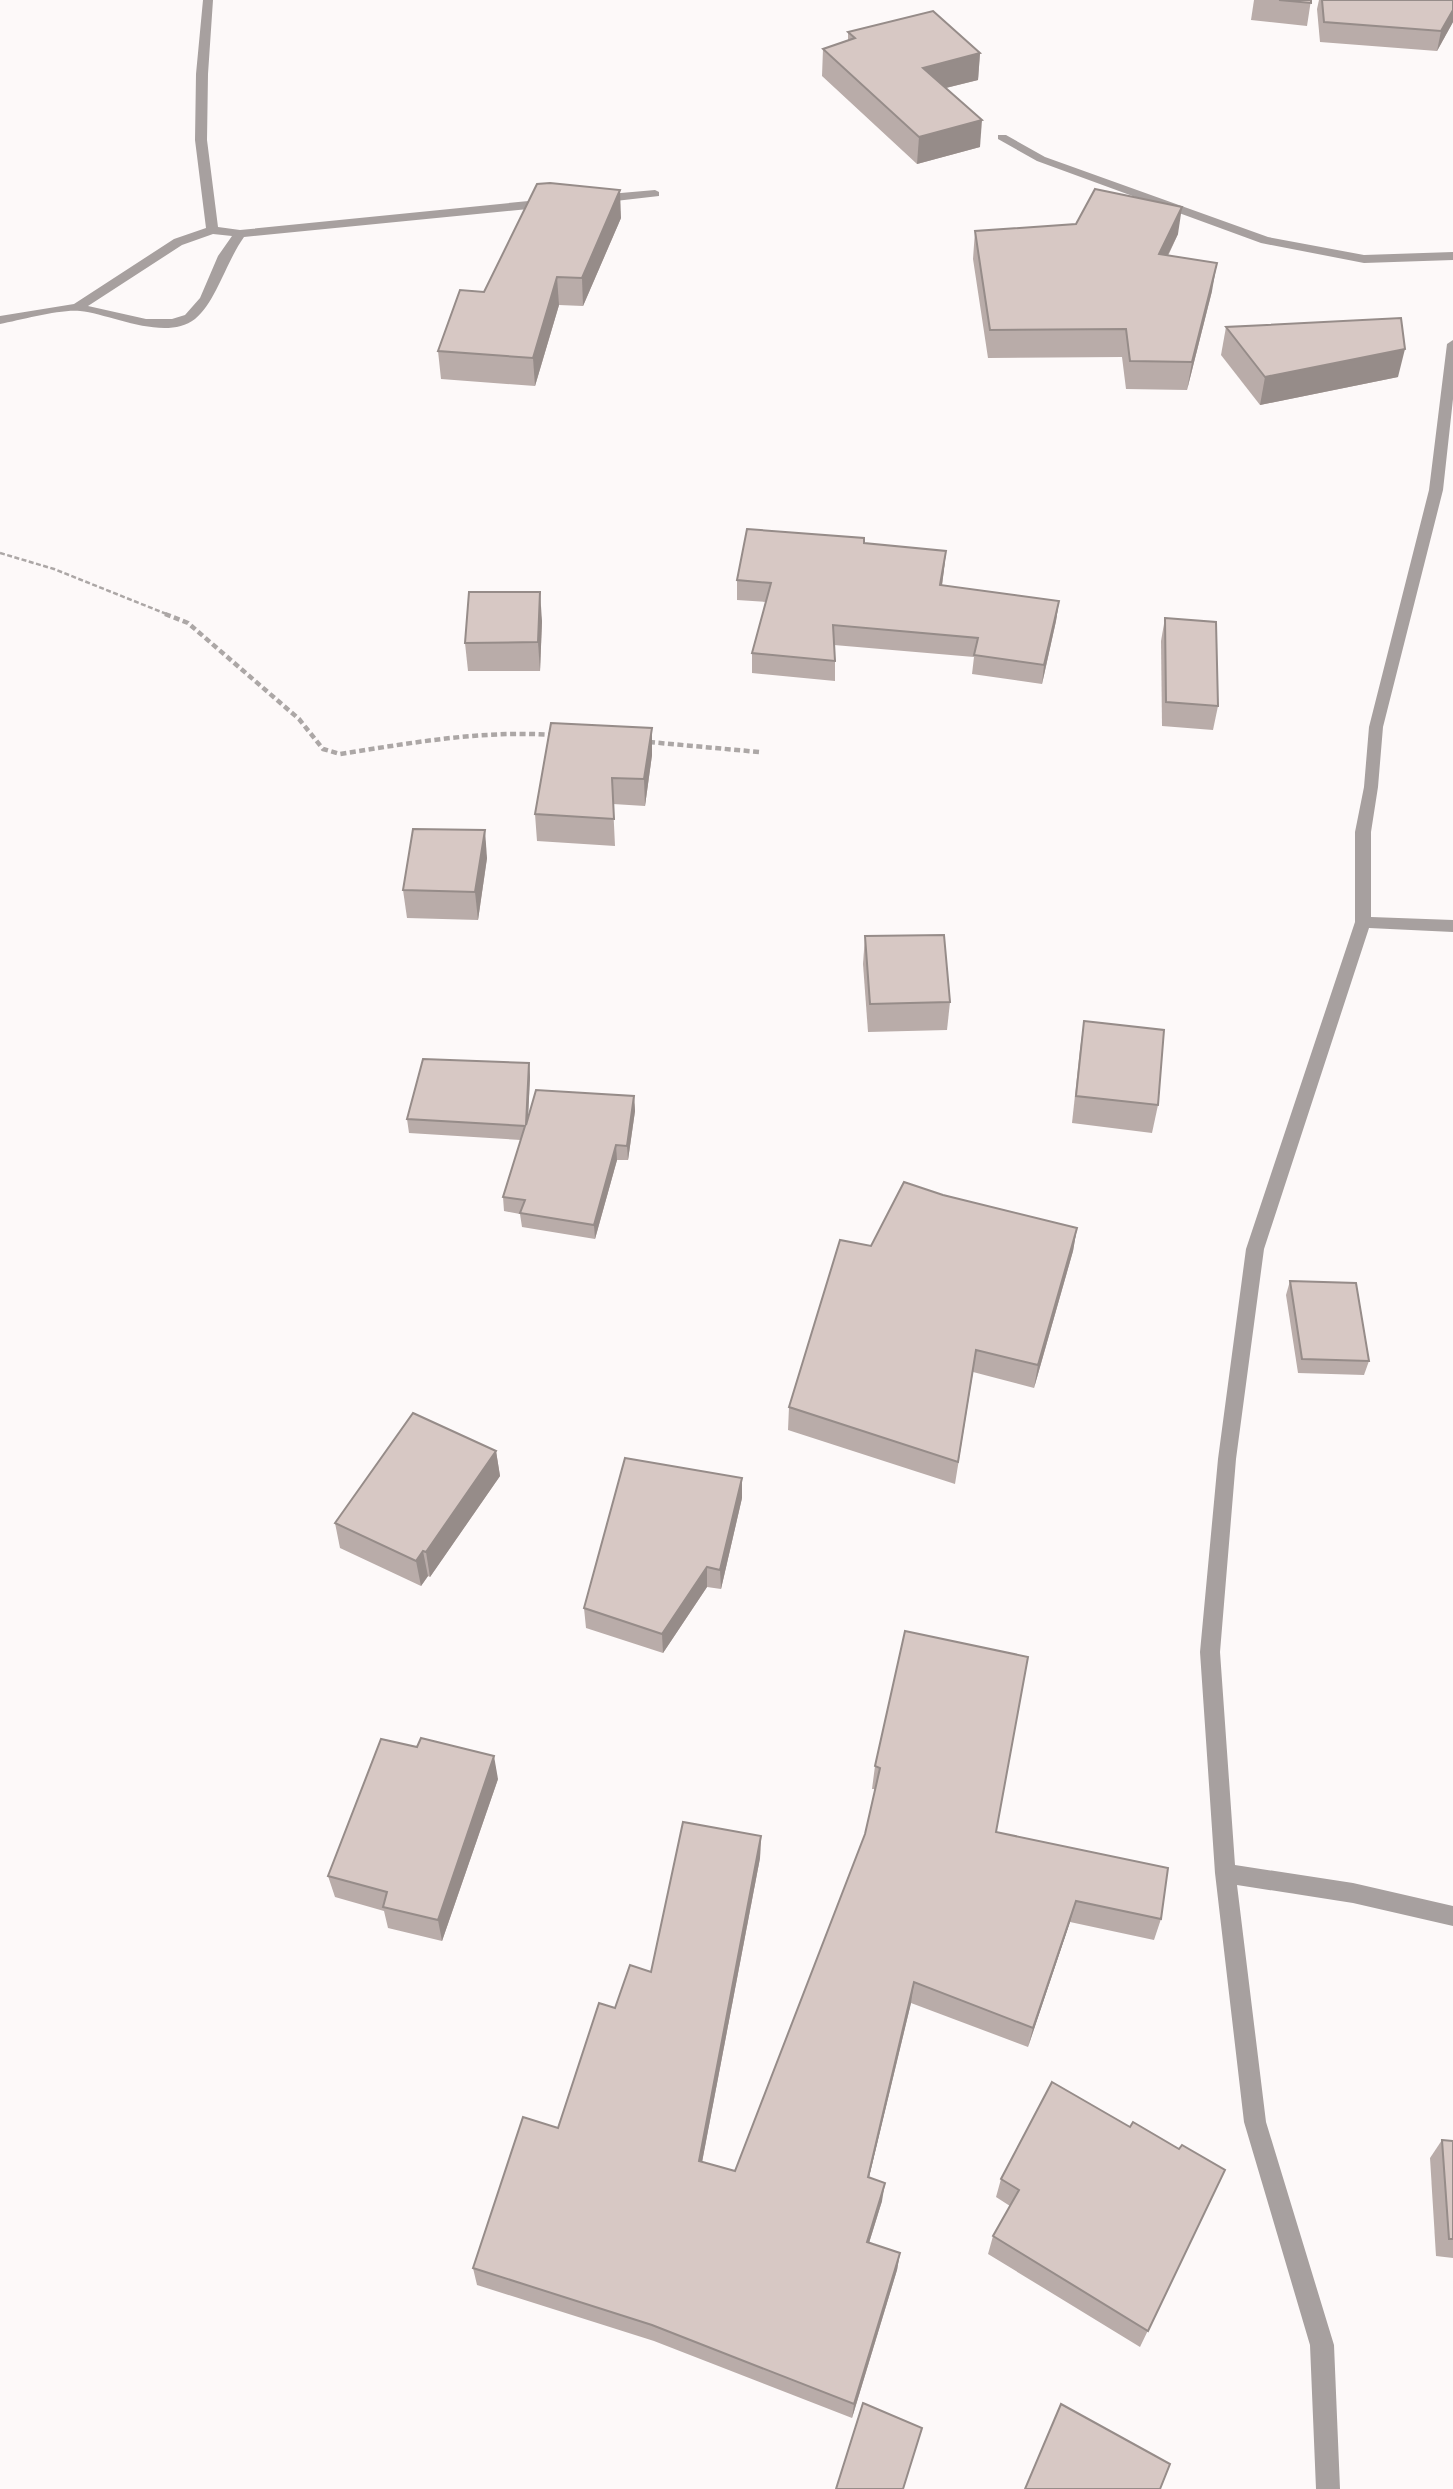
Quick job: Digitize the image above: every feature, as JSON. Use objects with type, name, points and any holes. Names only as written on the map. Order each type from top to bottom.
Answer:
[{"type":"street","points":[[208,0],[202,74],[201,140],[212,230]]},
{"type":"street","points":[[1002,137],[1041,159],[1265,240],[1364,259],[1453,256]]},
{"type":"street","points":[[588,200],[655,194]]},
{"type":"street","points":[[78,307],[178,242],[212,230],[240,234],[561,202]]},
{"type":"street","points":[[0,320],[78,307],[146,323],[173,323],[189,318],[206,299],[224,256],[240,234]]},
{"type":"street","points":[[1328,2489],[1322,2345],[1255,2122],[1225,1873],[1210,1652],[1227,1459],[1255,1249],[1363,922],[1363,832],[1371,787],[1376,727],[1436,490],[1453,344]]},
{"type":"street","points":[[1363,922],[1453,926]]},
{"type":"street","points":[[1225,1873],[1353,1893],[1453,1916]]},
{"type":"path","points":[[0,553],[54,569],[188,623],[299,719],[323,749],[340,754],[472,734],[512,732],[563,736]]},
{"type":"path","points":[[641,741],[759,752]]},
{"type":"building","points":[[1279,0],[1311,0],[1311,3]]},
{"type":"building","points":[[1322,0],[1453,0],[1453,10],[1441,31],[1324,22]]},
{"type":"building","points":[[933,11],[980,53],[923,68],[982,120],[919,137],[823,49],[855,38],[848,32]]},
{"type":"building","points":[[537,184],[620,190],[582,278],[557,277],[533,358],[438,351],[460,290],[484,292]]},
{"type":"building","points":[[1095,189],[1182,207],[1159,254],[1217,263],[1192,362],[1130,361],[1126,329],[990,330],[975,231],[1076,224]]},
{"type":"building","points":[[1401,318],[1405,349],[1265,377],[1226,327]]},
{"type":"building","points":[[747,529],[864,538],[864,543],[946,551],[940,585],[1059,601],[1044,665],[974,655],[978,638],[833,625],[835,661],[752,653],[771,583],[737,580]]},
{"type":"building","points":[[469,592],[540,592],[538,642],[465,643]]},
{"type":"building","points":[[1165,618],[1216,622],[1218,706],[1166,702]]},
{"type":"building","points":[[551,723],[652,728],[644,779],[612,778],[614,819],[535,814]]},
{"type":"building","points":[[413,829],[485,830],[475,892],[403,890]]},
{"type":"building","points":[[944,935],[950,1002],[870,1004],[865,936]]},
{"type":"building","points":[[1084,1021],[1164,1030],[1158,1105],[1076,1096]]},
{"type":"building","points":[[423,1059],[529,1063],[526,1125],[536,1090],[634,1096],[627,1146],[616,1145],[594,1225],[520,1213],[525,1200],[503,1197],[525,1126],[407,1119]]},
{"type":"building","points":[[904,1182],[943,1195],[1077,1228],[1038,1365],[976,1350],[958,1462],[789,1407],[840,1240],[871,1246]]},
{"type":"building","points":[[1290,1281],[1356,1283],[1369,1361],[1302,1359]]},
{"type":"building","points":[[413,1413],[496,1451],[426,1552],[423,1551],[416,1561],[335,1523]]},
{"type":"building","points":[[625,1458],[742,1478],[720,1570],[707,1567],[662,1634],[584,1608]]},
{"type":"building","points":[[905,1631],[1028,1657],[996,1832],[1168,1868],[1161,1919],[1076,1901],[1033,2028],[914,1982],[868,2177],[885,2183],[867,2242],[900,2253],[854,2404],[652,2325],[473,2268],[523,2117],[558,2128],[599,2003],[615,2008],[630,1965],[651,1972],[683,1822],[761,1836],[699,2161],[735,2171],[865,1834],[880,1768],[875,1766]]},
{"type":"building","points":[[421,1738],[494,1756],[438,1920],[383,1907],[387,1892],[328,1876],[381,1739],[417,1747]]},
{"type":"building","points":[[1052,2082],[1130,2127],[1133,2122],[1179,2149],[1182,2145],[1225,2170],[1148,2331],[993,2236],[1019,2190],[1001,2179]]},
{"type":"building","points":[[1442,2140],[1453,2141],[1453,2239],[1449,2239]]},
{"type":"building","points":[[863,2403],[922,2428],[903,2489],[836,2489]]},
{"type":"building","points":[[1061,2404],[1170,2464],[1160,2489],[1025,2489]]}]
